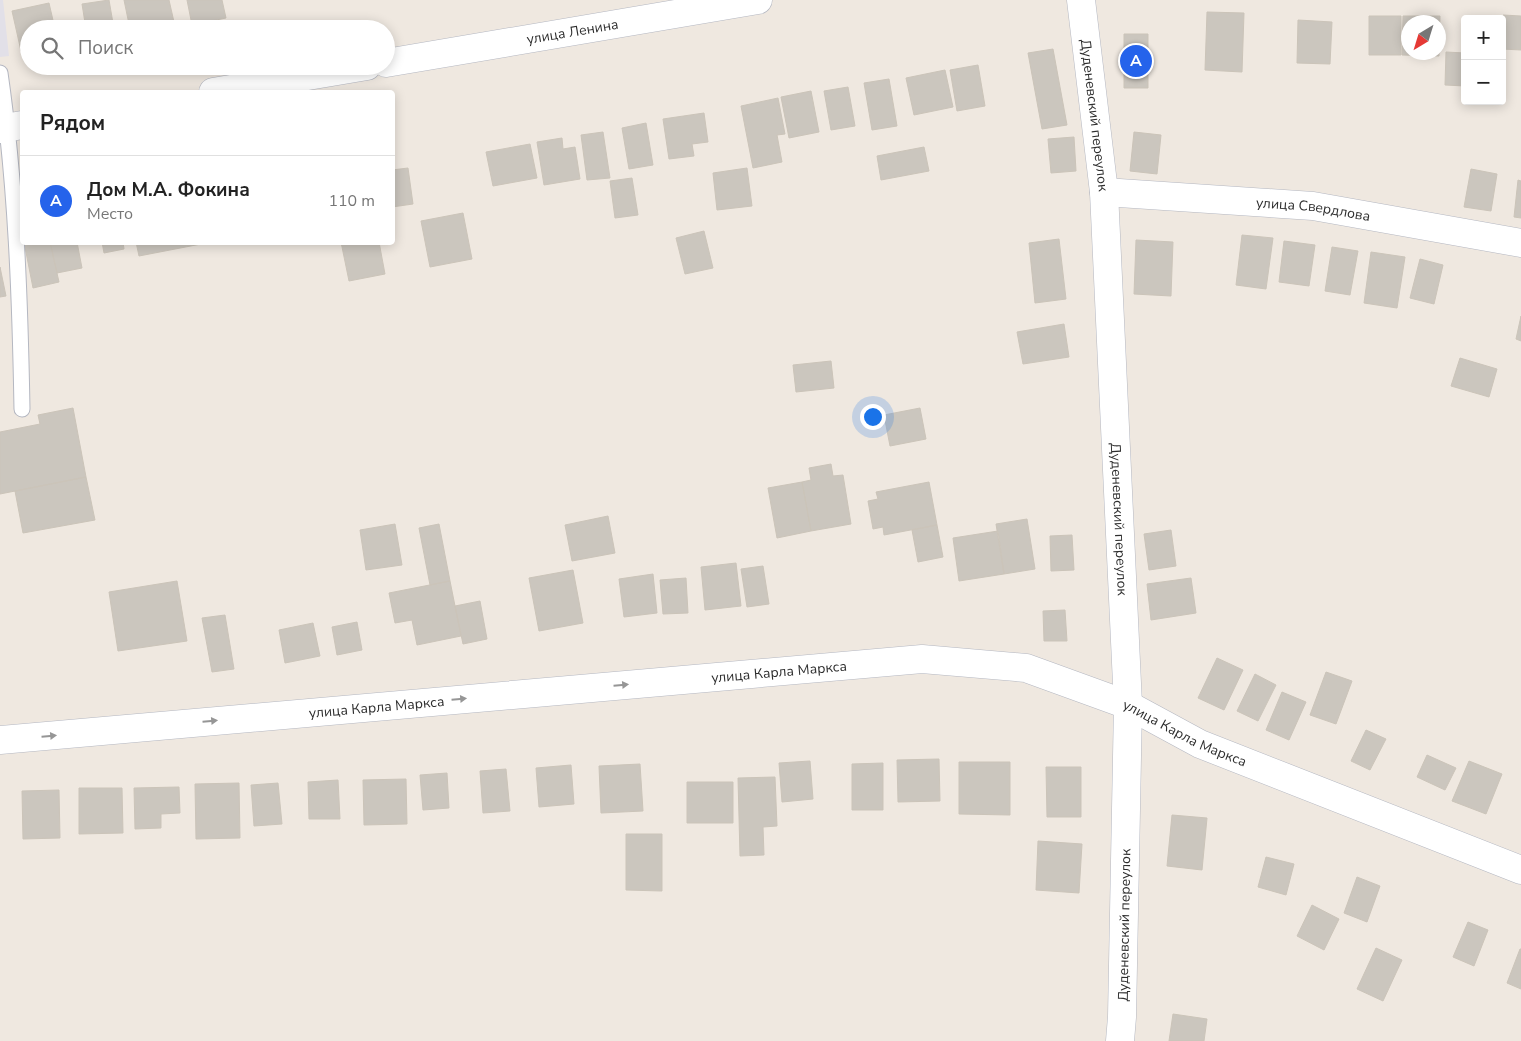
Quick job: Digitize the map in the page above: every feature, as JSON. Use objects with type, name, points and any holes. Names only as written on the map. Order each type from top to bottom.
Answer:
[{"type":"street","name":"улица Ленина","points":[[395,61],[758,0]]},
{"type":"street","name":"Дуденевский переулок","points":[[1081,0],[1104,192],[1128,705],[1120,1041]]},
{"type":"street","points":[[225,90],[314,75]]},
{"type":"street","name":"улица Свердлова","points":[[1104,192],[1313,206],[1521,243]]},
{"type":"street","name":"улица Карла Маркса","points":[[0,740],[922,659],[1026,668],[1128,705],[1200,744],[1521,870]]},
{"type":"lane","points":[[0,73],[10,127],[20,318],[22,409]]},
{"type":"shaded area","points":[[0,0],[3,0],[9,56],[0,57]]},
{"type":"building","points":[[109,0],[112,20],[85,20],[82,4]]},
{"type":"building","points":[[124,0],[169,0],[174,20],[128,20]]},
{"type":"building","points":[[187,0],[222,0],[226,18],[191,20]]},
{"type":"building","points":[[49,3],[53,20],[20,20],[20,47],[12,11]]},
{"type":"building","points":[[1207,12],[1244,13],[1242,72],[1205,70]]},
{"type":"building","points":[[1506,15],[1521,16],[1521,50],[1506,49]]},
{"type":"building","points":[[1369,16],[1401,16],[1401,55],[1369,55]]},
{"type":"building","points":[[1298,20],[1332,22],[1330,64],[1297,63]]},
{"type":"building","points":[[1124,34],[1148,34],[1148,88],[1124,88]]},
{"type":"building","points":[[1053,49],[1067,125],[1042,129],[1028,53]]},
{"type":"building","points":[[1446,52],[1461,53],[1461,86],[1445,85]]},
{"type":"building","points":[[978,65],[985,106],[957,111],[950,70]]},
{"type":"building","points":[[945,70],[953,107],[914,115],[906,78]]},
{"type":"building","points":[[889,79],[897,126],[872,130],[864,83]]},
{"type":"building","points":[[848,87],[855,126],[831,130],[824,91]]},
{"type":"building","points":[[811,91],[819,132],[789,138],[781,97]]},
{"type":"building","points":[[778,98],[785,134],[777,135],[782,162],[753,168],[741,106]]},
{"type":"building","points":[[704,113],[708,142],[692,144],[694,156],[669,159],[663,119]]},
{"type":"building","points":[[646,123],[653,165],[629,169],[622,128]]},
{"type":"building","points":[[603,132],[610,178],[587,180],[581,135]]},
{"type":"building","points":[[1134,132],[1161,135],[1157,174],[1130,171]]},
{"type":"building","points":[[1074,137],[1076,171],[1051,173],[1048,139]]},
{"type":"building","points":[[562,138],[563,149],[575,147],[580,179],[544,185],[537,142]]},
{"type":"building","points":[[530,144],[537,178],[493,186],[486,152]]},
{"type":"building","points":[[924,147],[929,171],[881,180],[877,156]]},
{"type":"building","points":[[408,168],[413,204],[395,207],[395,170]]},
{"type":"building","points":[[747,168],[752,206],[717,210],[713,173]]},
{"type":"building","points":[[1471,169],[1497,174],[1491,211],[1464,207]]},
{"type":"building","points":[[632,178],[638,215],[615,218],[610,181]]},
{"type":"building","points":[[1518,180],[1521,181],[1521,218],[1514,217]]},
{"type":"building","points":[[463,213],[472,259],[430,267],[421,221]]},
{"type":"building","points":[[704,231],[713,268],[685,274],[676,238]]},
{"type":"building","points":[[1242,235],[1273,238],[1266,289],[1236,285]]},
{"type":"building","points":[[1059,239],[1066,299],[1035,303],[1029,243]]},
{"type":"building","points":[[1136,240],[1173,242],[1171,296],[1134,294]]},
{"type":"building","points":[[1284,241],[1315,245],[1309,286],[1279,282]]},
{"type":"building","points":[[25,245],[51,245],[59,282],[33,288]]},
{"type":"building","points":[[51,245],[78,245],[82,268],[57,273]]},
{"type":"building","points":[[103,245],[123,245],[124,249],[104,253]]},
{"type":"building","points":[[137,245],[196,245],[139,256]]},
{"type":"building","points":[[342,245],[380,245],[385,274],[349,281]]},
{"type":"building","points":[[1332,247],[1358,251],[1350,295],[1325,291]]},
{"type":"building","points":[[1371,252],[1405,257],[1397,308],[1364,303]]},
{"type":"building","points":[[1420,259],[1443,265],[1434,304],[1410,298]]},
{"type":"building","points":[[0,267],[6,296],[0,297]]},
{"type":"building","points":[[1521,316],[1521,341],[1516,339]]},
{"type":"building","points":[[1064,324],[1069,357],[1023,364],[1017,332]]},
{"type":"building","points":[[1460,358],[1497,369],[1489,397],[1451,386]]},
{"type":"building","points":[[831,361],[834,388],[796,392],[793,365]]},
{"type":"building","points":[[73,408],[86,477],[0,494],[0,432],[40,424],[38,415]]},
{"type":"building","points":[[920,408],[926,439],[890,446],[884,415]]},
{"type":"building","points":[[831,464],[833,476],[843,475],[851,524],[811,531],[802,482],[811,480],[809,468]]},
{"type":"building","points":[[86,477],[95,520],[23,533],[15,491]]},
{"type":"building","points":[[802,482],[811,531],[777,538],[768,488]]},
{"type":"building","points":[[929,482],[937,525],[884,535],[883,527],[873,529],[868,501],[878,499],[876,492]]},
{"type":"building","points":[[608,516],[615,553],[572,561],[565,525]]},
{"type":"building","points":[[1027,519],[1035,569],[1004,574],[996,524]]},
{"type":"building","points":[[395,524],[402,565],[366,570],[360,530]]},
{"type":"building","points":[[439,524],[450,581],[430,585],[419,528]]},
{"type":"building","points":[[937,525],[943,557],[918,562],[912,530]]},
{"type":"building","points":[[1171,530],[1176,566],[1149,570],[1144,534]]},
{"type":"building","points":[[998,531],[1004,574],[959,581],[953,538]]},
{"type":"building","points":[[1072,535],[1074,570],[1051,571],[1050,536]]},
{"type":"building","points":[[736,563],[741,606],[705,610],[701,567]]},
{"type":"building","points":[[763,566],[769,604],[747,607],[741,569]]},
{"type":"building","points":[[573,570],[583,623],[539,631],[529,578]]},
{"type":"building","points":[[653,574],[657,613],[624,617],[619,579]]},
{"type":"building","points":[[686,578],[688,613],[663,614],[660,580]]},
{"type":"building","points":[[1191,578],[1196,613],[1151,620],[1147,584]]},
{"type":"building","points":[[177,581],[187,641],[118,651],[109,592]]},
{"type":"building","points":[[450,581],[461,636],[417,645],[412,620],[395,623],[389,593]]},
{"type":"building","points":[[480,601],[487,639],[463,644],[455,606]]},
{"type":"building","points":[[1065,610],[1067,641],[1044,641],[1043,611]]},
{"type":"building","points":[[225,615],[234,669],[212,672],[202,618]]},
{"type":"building","points":[[357,622],[362,650],[337,655],[332,627]]},
{"type":"building","points":[[313,623],[320,656],[285,663],[279,630]]},
{"type":"building","points":[[1217,658],[1243,670],[1224,710],[1198,698]]},
{"type":"building","points":[[1326,672],[1352,681],[1336,724],[1310,715]]},
{"type":"building","points":[[1255,674],[1276,685],[1258,721],[1237,711]]},
{"type":"building","points":[[1282,692],[1306,702],[1289,740],[1266,730]]},
{"type":"building","points":[[1366,730],[1386,739],[1370,770],[1351,761]]},
{"type":"building","points":[[1427,755],[1456,768],[1445,790],[1417,777]]},
{"type":"building","points":[[939,759],[940,801],[898,802],[897,760]]},
{"type":"building","points":[[810,761],[813,799],[782,802],[779,763]]},
{"type":"building","points":[[1469,761],[1502,774],[1486,814],[1452,801]]},
{"type":"building","points":[[959,762],[1010,762],[1010,815],[959,814]]},
{"type":"building","points":[[883,763],[883,810],[852,810],[852,764]]},
{"type":"building","points":[[640,764],[643,811],[601,813],[599,766]]},
{"type":"building","points":[[571,765],[574,804],[539,807],[536,768]]},
{"type":"building","points":[[1046,767],[1081,767],[1081,817],[1047,817]]},
{"type":"building","points":[[506,769],[510,811],[483,813],[480,771]]},
{"type":"building","points":[[447,773],[449,808],[423,810],[420,775]]},
{"type":"building","points":[[775,777],[777,826],[763,827],[764,855],[740,856],[738,778]]},
{"type":"building","points":[[406,779],[407,824],[364,825],[363,780]]},
{"type":"building","points":[[338,780],[340,819],[309,819],[308,782]]},
{"type":"building","points":[[687,782],[733,782],[733,823],[687,823]]},
{"type":"building","points":[[239,783],[240,838],[196,839],[195,784]]},
{"type":"building","points":[[278,783],[282,824],[254,826],[251,785]]},
{"type":"building","points":[[179,787],[180,813],[161,814],[161,828],[135,829],[134,788]]},
{"type":"building","points":[[79,788],[122,788],[123,833],[79,834]]},
{"type":"building","points":[[59,790],[60,838],[23,839],[22,791]]},
{"type":"building","points":[[1172,815],[1207,818],[1202,870],[1167,866]]},
{"type":"building","points":[[626,834],[662,834],[662,891],[626,890]]},
{"type":"building","points":[[1038,841],[1082,844],[1079,893],[1036,890]]},
{"type":"building","points":[[1266,857],[1294,864],[1286,895],[1258,887]]},
{"type":"building","points":[[1357,877],[1380,886],[1367,922],[1344,913]]},
{"type":"building","points":[[1312,905],[1339,919],[1324,950],[1297,936]]},
{"type":"building","points":[[1468,922],[1488,930],[1474,966],[1453,957]]},
{"type":"building","points":[[1376,948],[1402,960],[1383,1001],[1357,989]]},
{"type":"building","points":[[1521,949],[1521,989],[1507,983]]},
{"type":"building","points":[[1173,1014],[1207,1019],[1204,1041],[1169,1041]]},
{"type":"place","name":"Дом М.А. Фокина","points":[[1136,61]]}]
